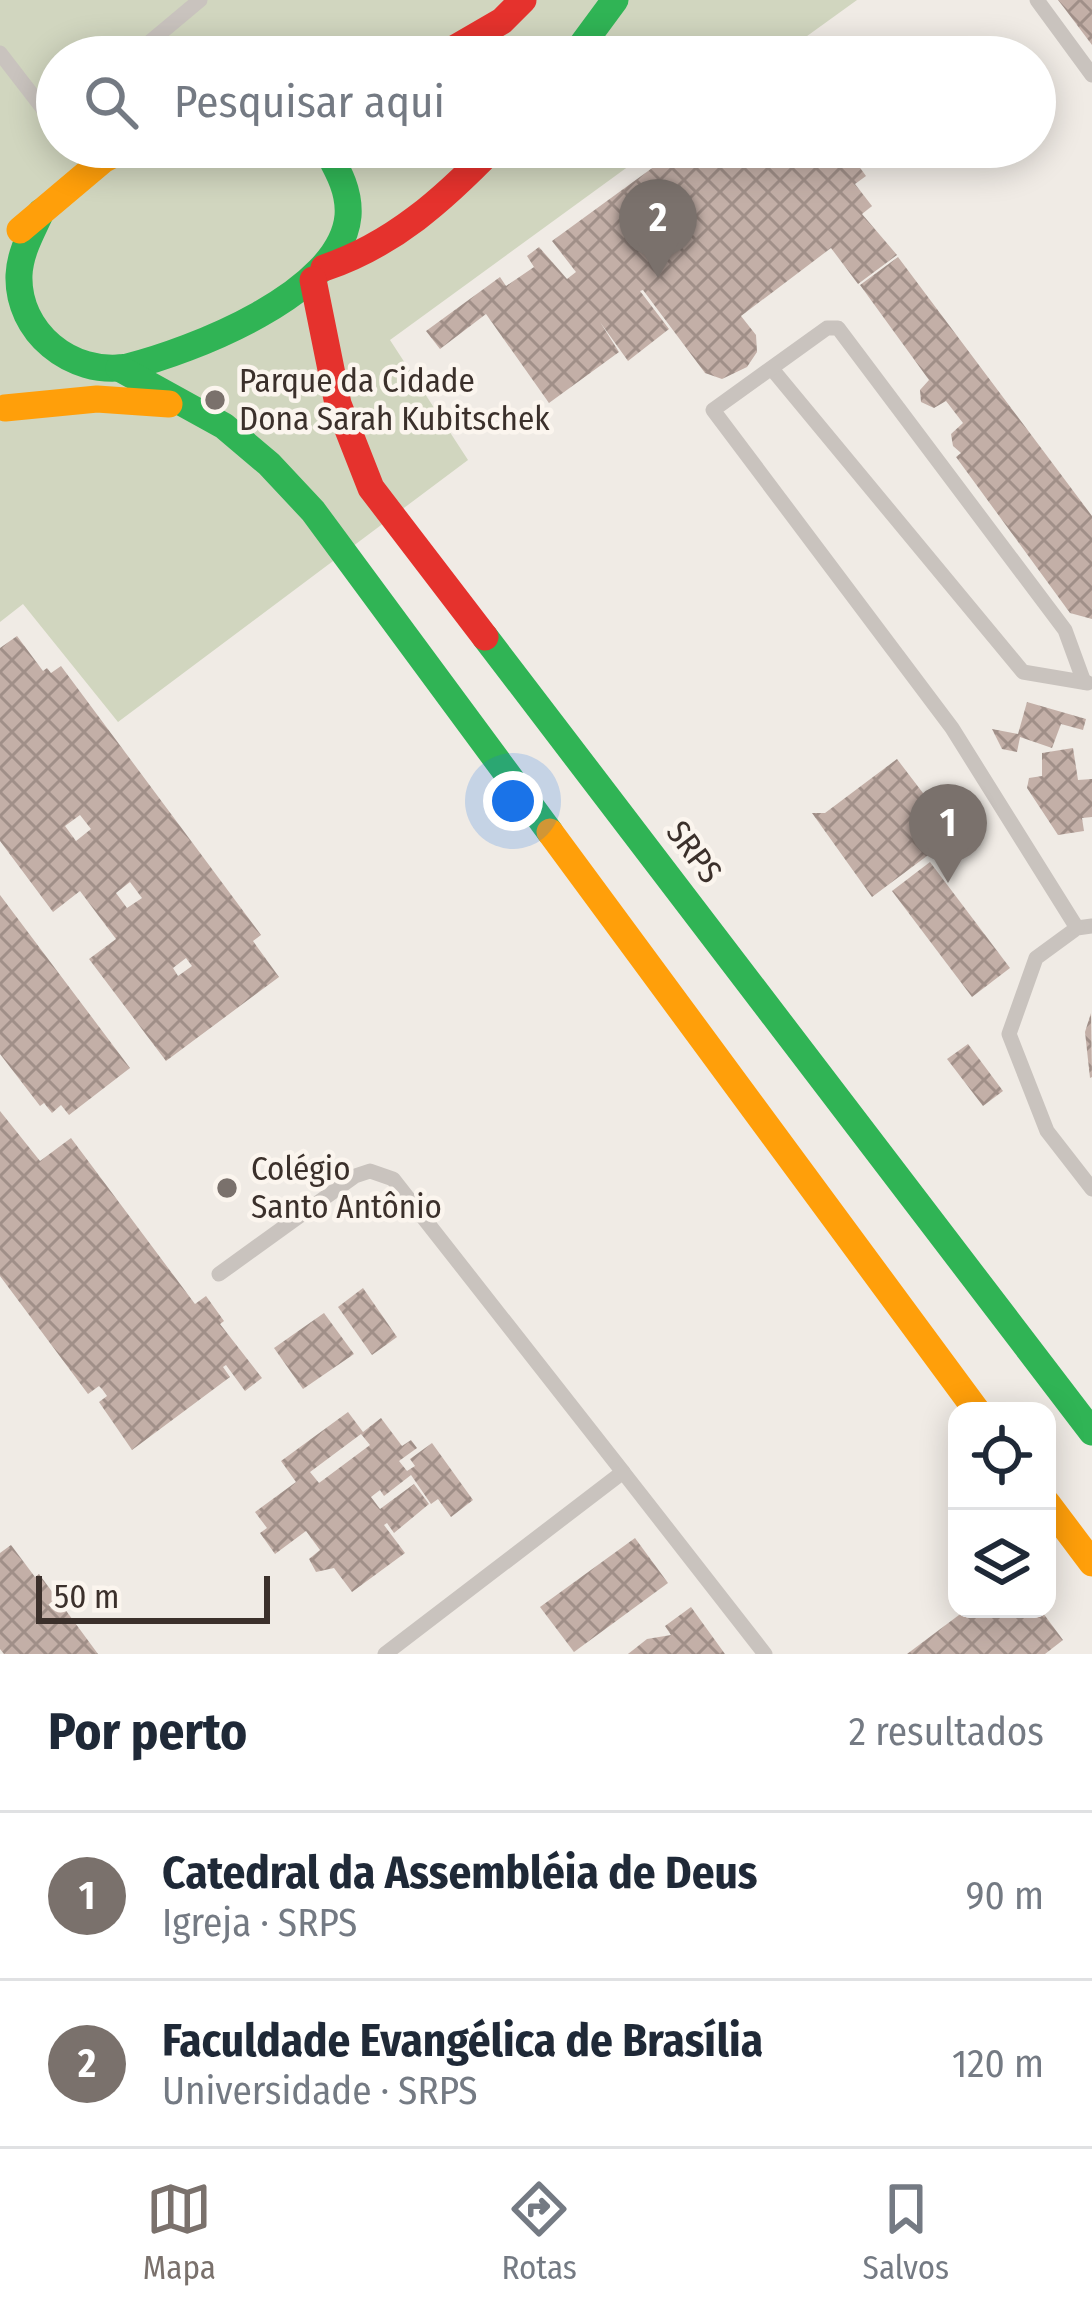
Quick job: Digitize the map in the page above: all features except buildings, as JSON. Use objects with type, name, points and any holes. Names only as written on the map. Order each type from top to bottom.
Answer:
[{"type":"main road","points":[[476,36],[502,21],[523,0]]},
{"type":"main road","points":[[588,36],[615,0]]},
{"type":"main road","points":[[0,246],[93,168]]},
{"type":"main road","points":[[319,274],[343,236],[348,200],[340,168]]},
{"type":"main road","points":[[328,352],[351,300],[417,219],[472,168]]},
{"type":"main road","points":[[41,212],[19,273],[22,302],[33,329],[53,351],[80,365],[114,369],[224,426],[313,511],[970,1402]]},
{"type":"main road","points":[[3,409],[224,332],[272,310],[319,274],[356,260],[417,219]]},
{"type":"main road","name":"SRPS","points":[[319,274],[328,352],[345,431],[371,488],[1092,1432]]},
{"type":"main road","points":[[3,409],[97,398],[188,406]]},
{"type":"main road","points":[[1052,1510],[1092,1563]]},
{"type":"lane","points":[[157,36],[200,0]]},
{"type":"lane","points":[[1037,0],[1092,75]]},
{"type":"lane","points":[[0,53],[36,99]]},
{"type":"lane","points":[[1088,683],[1065,630],[838,328],[827,328],[713,410],[952,728],[1084,927],[1036,958],[1010,1034],[1047,1131],[1092,1189]]},
{"type":"lane","points":[[772,369],[1024,673],[1088,683]]},
{"type":"lane","points":[[219,1274],[355,1176],[370,1171],[393,1179],[765,1654]]},
{"type":"lane","points":[[385,1654],[623,1472]]},
{"type":"green space","name":"Parque da Cidade Dona Sarah Kubitschek","points":[[0,0],[857,0],[807,36],[36,36],[36,168],[626,168],[390,340],[468,460],[118,722],[23,604],[0,622]]},
{"type":"traffic: fast","points":[[588,36],[615,0]]},
{"type":"traffic: fast","points":[[41,212],[20,267],[27,315],[51,346],[68,357],[106,368],[127,367],[188,348],[259,315],[320,270],[339,244],[348,216],[345,189],[336,168]]},
{"type":"traffic: fast","points":[[119,368],[224,426],[313,511],[550,832]]},
{"type":"traffic: fast","points":[[485,637],[1092,1432]]},
{"type":"traffic: slow","points":[[20,230],[94,168]]},
{"type":"traffic: slow","points":[[5,408],[97,399],[169,404]]},
{"type":"traffic: slow","points":[[550,832],[970,1402]]},
{"type":"traffic: slow","points":[[1052,1510],[1092,1563]]},
{"type":"traffic: jam","points":[[476,36],[502,21],[523,0]]},
{"type":"traffic: jam","points":[[324,268],[395,233],[473,168]]},
{"type":"traffic: jam","points":[[313,280],[338,404],[371,488],[485,637]]},
{"type":"place","name":"Faculdade Evangélica de Brasília","points":[[658,278]]},
{"type":"place","name":"Parque da Cidade Dona Sarah Kubitschek","points":[[215,400]]},
{"type":"place","name":"Catedral da Assembléia de Deus","points":[[948,883]]},
{"type":"place","name":"Colégio Santo Antônio","points":[[227,1188]]}]
